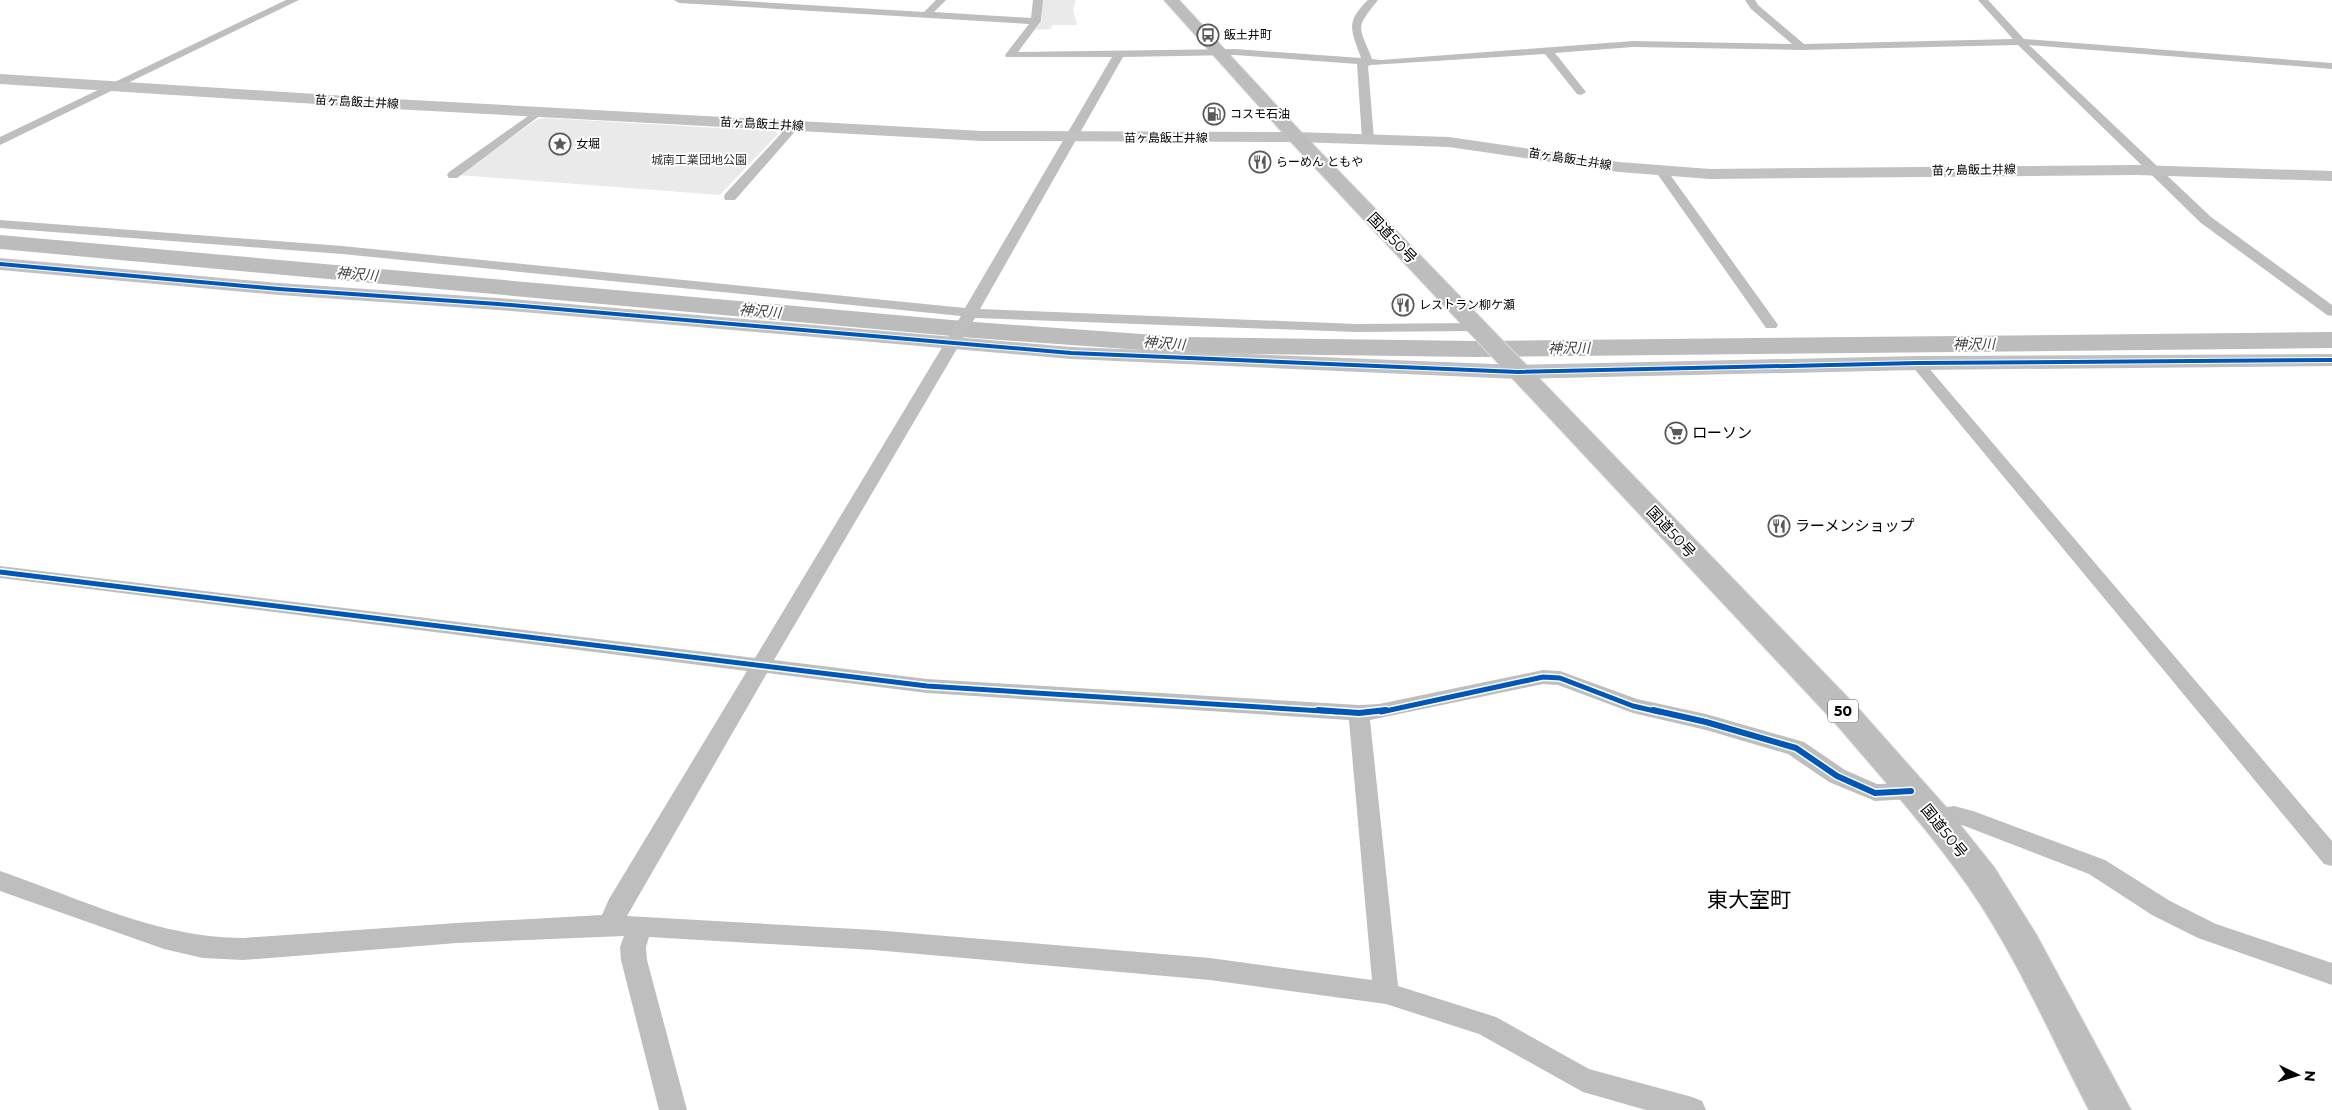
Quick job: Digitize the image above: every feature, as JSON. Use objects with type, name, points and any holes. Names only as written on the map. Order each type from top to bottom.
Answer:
[{"type":"highway","name":"国道50号","points":[[1170,0],[1296,138],[1847,716],[1934,816],[1981,877],[2023,946],[2110,1110]]},
{"type":"main road","name":"苗ヶ島飯土井線","points":[[0,79],[538,112],[962,135],[1070,138],[1368,139],[1449,142],[1662,172],[1710,174],[2153,170],[2332,176]]},
{"type":"main road","points":[[0,264],[279,290],[498,304],[1071,353],[1514,367],[2332,360]]},
{"type":"street","points":[[0,141],[294,0]]},
{"type":"street","points":[[680,0],[1036,21]]},
{"type":"street","points":[[926,15],[941,0]]},
{"type":"street","points":[[1038,0],[1036,21],[1010,55],[1220,54],[1235,52],[1365,63],[1459,58],[1633,44],[1901,47],[2021,42],[2086,45],[2332,66]]},
{"type":"street","points":[[1368,139],[1365,63],[1355,33],[1355,25],[1367,5],[1373,0]]},
{"type":"street","points":[[1750,0],[1754,6],[1802,47]]},
{"type":"street","points":[[1983,0],[2021,42],[2206,220],[2332,312]]},
{"type":"street","points":[[1547,50],[1581,92]]},
{"type":"street","points":[[611,926],[618,906],[968,315],[1119,54]]},
{"type":"street","points":[[453,175],[538,112]]},
{"type":"street","points":[[730,197],[794,126]]},
{"type":"street","points":[[1662,172],[1771,325]]},
{"type":"street","points":[[0,224],[351,251],[968,315],[1356,328],[1479,330]]},
{"type":"street","points":[[1917,363],[2332,857]]},
{"type":"street","points":[[0,572],[762,664],[927,686],[1359,713],[1379,712],[1543,677],[1560,678],[1633,706],[1706,722],[1796,748],[1837,776],[1875,793],[1911,791]]},
{"type":"street","points":[[1359,713],[1386,993]]},
{"type":"street","points":[[1934,816],[1954,815],[1965,817],[2082,860],[2161,908],[2207,931],[2332,974]]},
{"type":"street","points":[[0,881],[186,946],[211,949],[243,949],[457,933],[611,926],[874,940],[1219,970],[1386,993],[1487,1025],[1583,1080],[1692,1110]]},
{"type":"street","points":[[639,928],[633,947],[634,960],[673,1110]]},
{"type":"green space","points":[[1042,0],[1076,0],[1073,10],[1077,25],[1052,25],[1051,29],[1035,30],[1042,20]]},
{"type":"green space","name":"城南工業団地公園","points":[[545,118],[775,131],[778,134],[720,195],[458,175],[536,120]]},
{"type":"waterway","name":"神沢川","points":[[0,242],[974,330],[1183,345],[1476,349],[2332,340]]},
{"type":"cycle path","points":[[0,264],[279,289],[498,304],[1071,353],[1518,372],[1917,363],[2332,360]]},
{"type":"cycle path","points":[[0,572],[927,686],[1359,713],[1379,712],[1543,677],[1560,678],[1633,706],[1706,722],[1796,748],[1837,776],[1875,793],[1911,791]]},
{"type":"place","name":"飯土井町","points":[[1208,35]]},
{"type":"place","name":"コスモ石油","points":[[1214,114]]},
{"type":"place","name":"女堀","points":[[560,144]]},
{"type":"place","name":"らーめん ともや","points":[[1260,162]]},
{"type":"place","name":"レストラン柳ケ瀬","points":[[1403,305]]},
{"type":"place","name":"ローソン","points":[[1676,433]]},
{"type":"place","name":"ラーメンショップ","points":[[1779,526]]},
{"type":"district","name":"東大室町","points":[[1749,900]]}]
